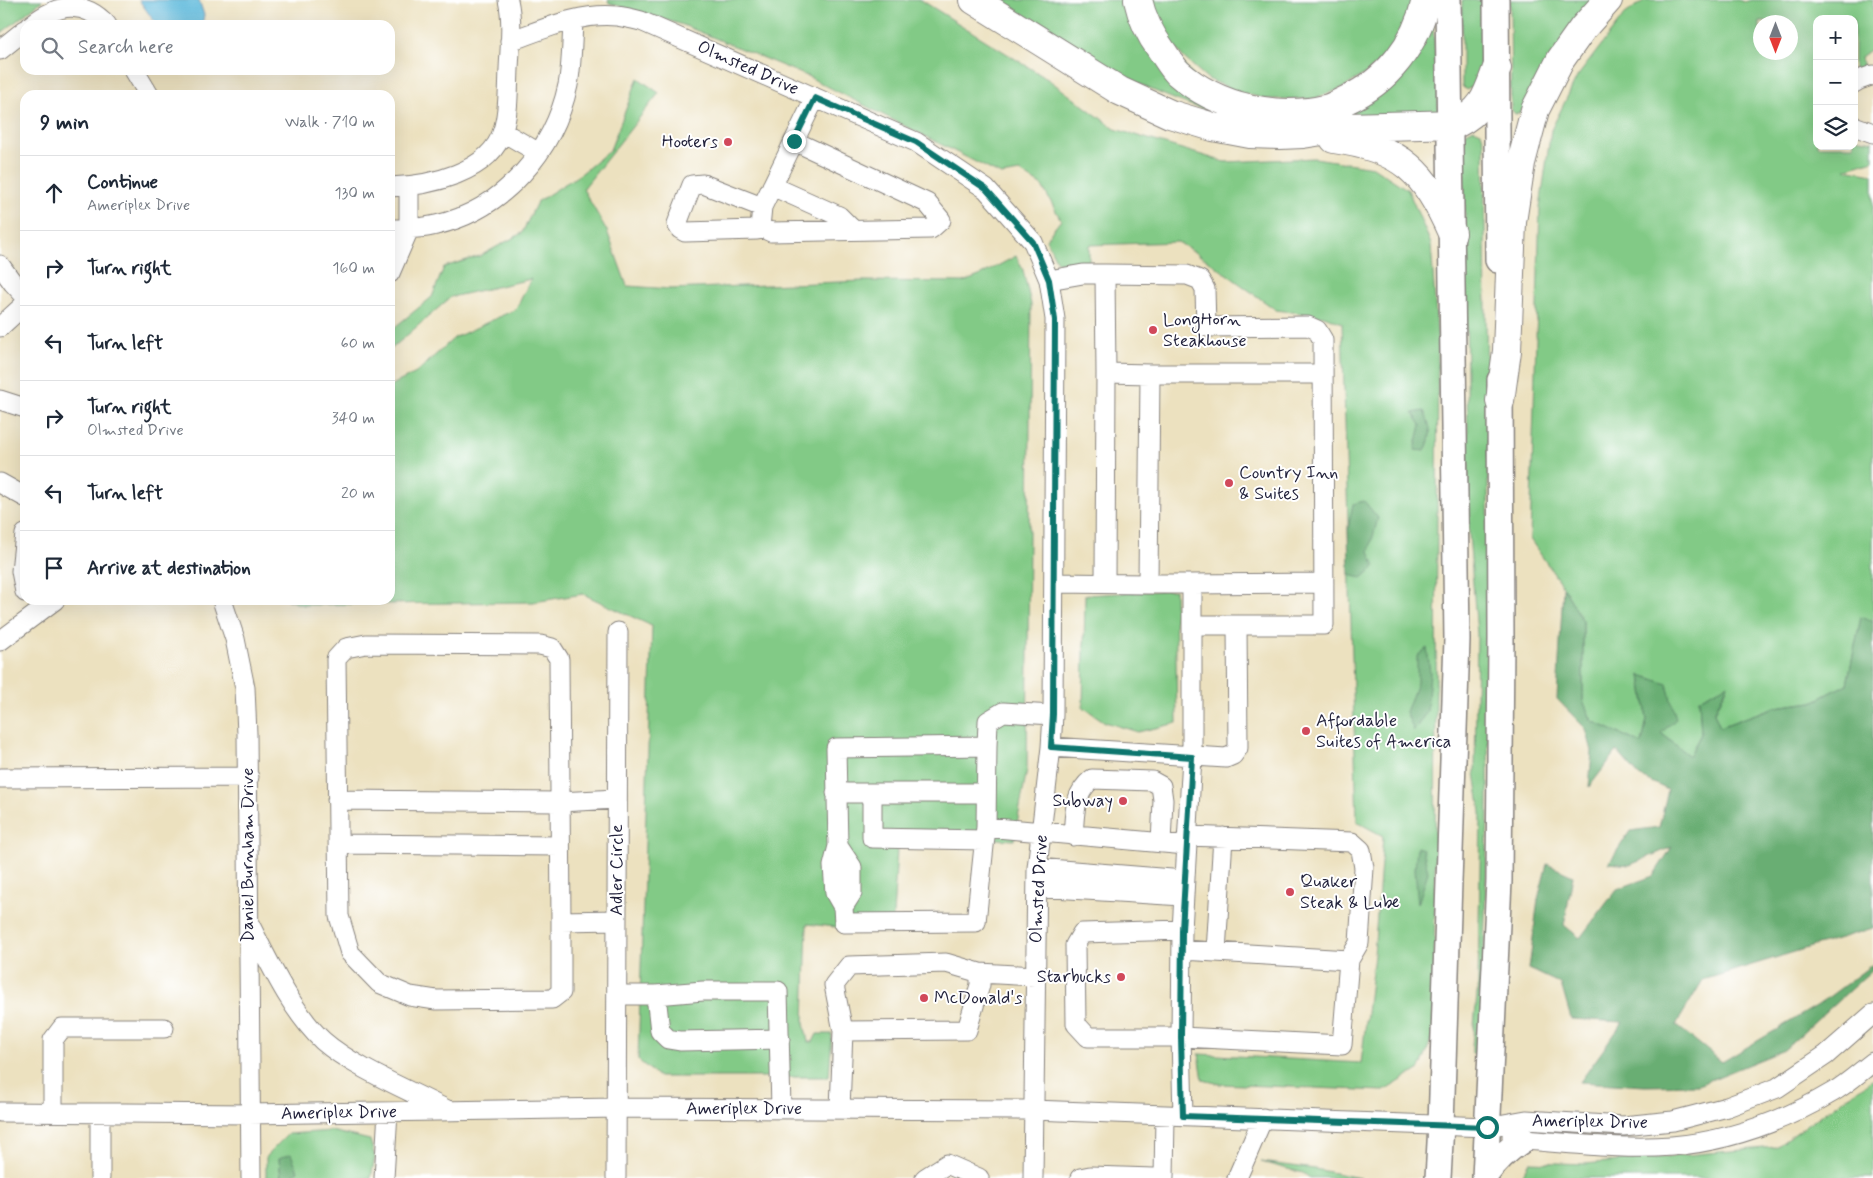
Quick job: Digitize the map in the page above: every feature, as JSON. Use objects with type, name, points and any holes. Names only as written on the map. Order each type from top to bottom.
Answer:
[{"type":"highway","points":[[974,0],[1104,82],[1156,109],[1184,119],[1226,130],[1266,135],[1302,134],[1348,127],[1451,125],[1471,116],[1482,104],[1496,68]]},
{"type":"highway","points":[[1138,0],[1153,38],[1177,72],[1203,90],[1230,104],[1261,111],[1297,113],[1330,108],[1359,94],[1386,74],[1406,50],[1422,21],[1426,0]]},
{"type":"highway","points":[[1500,401],[1507,351],[1512,222],[1522,163],[1535,110],[1561,59],[1583,28],[1608,0]]},
{"type":"highway","points":[[1302,134],[1366,144],[1402,161],[1411,168],[1434,194],[1452,233]]},
{"type":"main road","points":[[1438,1178],[1457,639],[1448,0]]},
{"type":"main road","points":[[1485,1177],[1499,881],[1501,648],[1496,0]]},
{"type":"main road","points":[[1485,1177],[1495,1161],[1507,1150],[1523,1140]]},
{"type":"street","points":[[395,187],[437,180],[471,168],[486,157],[497,144],[503,132],[507,114],[511,10],[508,0]]},
{"type":"street","points":[[37,20],[50,9],[65,3],[79,2],[93,7],[103,20]]},
{"type":"street","name":"Olmsted Drive","points":[[510,41],[573,20],[592,16],[617,16],[640,21],[916,142],[986,189],[1033,242],[1049,280],[1055,320],[1053,714],[1037,878],[1033,1178]]},
{"type":"street","points":[[395,229],[436,225],[472,212],[504,192],[524,173],[538,153],[560,113],[568,85],[573,20]]},
{"type":"street","points":[[0,50],[20,34]]},
{"type":"street","points":[[137,75],[146,90]]},
{"type":"street","points":[[1858,81],[1873,75]]},
{"type":"street","points":[[760,227],[762,207],[815,98]]},
{"type":"street","points":[[1858,127],[1873,132]]},
{"type":"street","points":[[503,132],[538,153]]},
{"type":"street","points":[[760,227],[771,232],[931,229],[941,220],[927,203],[794,141]]},
{"type":"street","points":[[760,227],[757,230],[685,232],[677,224],[692,185],[703,184],[762,207]]},
{"type":"street","points":[[395,261],[409,229],[409,186]]},
{"type":"street","points":[[772,186],[839,216],[853,230]]},
{"type":"street","points":[[0,264],[20,291]]},
{"type":"street","points":[[1049,280],[1083,274],[1187,275],[1200,280],[1205,289],[1206,326],[1308,326],[1317,330],[1323,340],[1324,625],[1192,625]]},
{"type":"street","points":[[1105,274],[1105,583]]},
{"type":"street","points":[[0,327],[20,309]]},
{"type":"street","points":[[1106,373],[1323,374]]},
{"type":"street","points":[[1148,584],[1150,374]]},
{"type":"street","points":[[0,400],[20,406]]},
{"type":"street","points":[[0,483],[20,494]]},
{"type":"street","points":[[1054,583],[1324,583]]},
{"type":"street","points":[[1164,1178],[1174,1115],[1181,1037],[1182,930],[1192,757],[1192,584]]},
{"type":"street","name":"Daniel Burnham Drive","points":[[224,605],[235,638],[245,688],[249,777],[249,1114],[251,1178]]},
{"type":"street","points":[[0,641],[35,606]]},
{"type":"street","points":[[1051,747],[1192,757],[1226,758],[1234,755],[1238,748],[1237,625]]},
{"type":"street","name":"Adler Circle","points":[[616,1178],[618,632]]},
{"type":"street","points":[[366,644],[540,645],[552,648],[559,658],[559,802],[561,992],[552,999],[436,1000],[410,996],[379,983],[350,953],[339,916],[336,658],[346,648],[366,644]]},
{"type":"street","points":[[986,746],[836,748],[838,846],[833,866],[834,894],[843,907],[844,923],[976,922],[985,834],[988,721],[1002,712],[1053,714]]},
{"type":"street","points":[[0,778],[249,777]]},
{"type":"street","points":[[1073,836],[1077,799],[1083,787],[1092,779],[1152,781],[1161,786],[1164,800],[1161,842]]},
{"type":"street","points":[[836,793],[986,793]]},
{"type":"street","points":[[872,793],[872,838],[1042,833],[1161,842],[1223,837],[1352,842],[1362,850],[1364,868],[1359,943],[1348,960],[1342,1045],[1181,1037],[1088,1037],[1076,1024],[1075,945],[1082,933],[1182,930]]},
{"type":"street","points":[[337,800],[559,802],[617,799]]},
{"type":"street","points":[[1216,952],[1223,837]]},
{"type":"street","points":[[338,844],[560,846]]},
{"type":"street","points":[[1037,878],[1184,888]]},
{"type":"street","points":[[561,921],[617,920]]},
{"type":"street","points":[[249,923],[284,988],[310,1026],[324,1041],[355,1062],[450,1112]]},
{"type":"street","points":[[1182,950],[1348,960]]},
{"type":"street","points":[[840,1109],[843,1031],[834,985],[849,966],[946,963],[980,973],[1035,976]]},
{"type":"street","points":[[843,1031],[967,1030],[980,986],[980,973]]},
{"type":"street","points":[[617,995],[656,995],[703,991],[778,991],[781,1109]]},
{"type":"street","points":[[656,995],[660,1031],[668,1039],[680,1041],[780,1039]]},
{"type":"street","name":"Ameriplex Drive","points":[[0,1112],[249,1114],[616,1108],[1033,1110],[1487,1127],[1526,1120],[1623,1126],[1673,1121],[1727,1107],[1777,1088],[1826,1056],[1873,1014]]},
{"type":"street","points":[[53,1112],[54,1040],[62,1028],[164,1028]]},
{"type":"street","name":"Ameriplex Drive","points":[[1487,1127],[1523,1140],[1622,1147],[1672,1146],[1735,1135],[1789,1115],[1835,1091],[1873,1062]]},
{"type":"street","points":[[384,1178],[388,1112]]},
{"type":"street","points":[[100,1114],[100,1178]]},
{"type":"street","points":[[1237,1178],[1263,1118]]},
{"type":"street","points":[[925,1178],[947,1164],[979,1178]]},
{"type":"street","points":[[1080,1178],[1090,1176],[1154,1178]]},
{"type":"green space","points":[[0,0],[43,0],[0,34]]},
{"type":"green space","points":[[608,0],[921,0],[1049,80],[1115,129],[1225,162],[1315,158],[1373,167],[1408,190],[1431,244],[1438,345],[1434,1032],[1420,1069],[1384,1091],[1220,1084],[1203,1080],[1199,1054],[1361,1063],[1374,955],[1383,836],[1357,822],[1342,323],[1324,316],[1276,310],[1207,260],[1178,242],[1089,245],[1089,264],[1057,262],[1046,239],[1061,220],[1042,186],[1020,172],[1001,175],[807,76],[683,25],[609,3]]},
{"type":"green space","points":[[994,0],[1129,0],[1227,116],[1196,107],[1135,82],[1050,35]]},
{"type":"green space","points":[[1150,0],[1414,0],[1408,21],[1391,52],[1368,72],[1343,88],[1313,99],[1266,99],[1239,92],[1208,79],[1183,57],[1163,31]]},
{"type":"green space","points":[[1462,0],[1482,0],[1481,58],[1477,79],[1473,86],[1466,90],[1462,86]]},
{"type":"green space","points":[[1510,0],[1594,0],[1520,113],[1515,114],[1511,109]]},
{"type":"green space","points":[[1645,0],[1738,0],[1744,2],[1752,0],[1873,0],[1873,48],[1861,57],[1863,70],[1858,71],[1858,15],[1813,15],[1813,150],[1858,150],[1858,139],[1873,141],[1873,160],[1845,169],[1873,174],[1873,622],[1861,618],[1847,684],[1813,702],[1775,707],[1720,727],[1714,714],[1728,685],[1699,699],[1701,734],[1689,756],[1661,733],[1641,675],[1647,719],[1642,744],[1592,721],[1583,701],[1583,621],[1563,587],[1530,539],[1540,207],[1551,130],[1577,77],[1625,14]]},
{"type":"green space","points":[[1433,23],[1439,118],[1318,121]]},
{"type":"green space","points":[[638,78],[659,93],[583,189],[607,231],[627,286],[671,289],[863,281],[964,282],[1016,256],[1023,270],[1031,304],[1027,769],[1014,840],[898,833],[892,933],[807,924],[804,1023],[808,1042],[813,1042],[817,1034],[832,1034],[829,1077],[659,1077],[638,1060],[652,626],[583,594],[534,602],[395,604],[395,384],[416,373],[454,338],[516,309],[531,279],[451,297],[395,346],[395,327],[432,297],[444,267],[480,256],[522,233],[537,202],[582,173],[610,150]]},
{"type":"green space","points":[[1474,129],[1481,132],[1484,142],[1489,572],[1488,815],[1482,1018],[1476,1054],[1472,1054],[1478,985],[1481,812],[1475,773],[1477,634],[1469,534],[1464,143],[1466,133]]},
{"type":"green space","points":[[1424,411],[1430,427],[1429,440],[1425,451],[1415,450],[1421,425],[1413,413]]},
{"type":"green space","points":[[1364,501],[1378,518],[1369,551],[1375,567],[1362,578],[1349,575],[1348,528],[1353,504]]},
{"type":"green space","points":[[1563,587],[1583,621],[1583,701],[1592,721],[1642,744],[1647,719],[1641,675],[1667,684],[1676,719],[1661,733],[1689,756],[1701,734],[1699,699],[1728,684],[1714,713],[1720,727],[1775,707],[1813,702],[1847,684],[1861,617],[1873,622],[1873,928],[1703,980],[1676,1025],[1722,1062],[1818,1005],[1873,964],[1873,969],[1784,1050],[1698,1085],[1645,1086],[1580,1082],[1623,1022],[1571,1019],[1561,984],[1529,969],[1538,899],[1547,864],[1573,876],[1564,925],[1580,938],[1617,889],[1653,876],[1672,847],[1630,865],[1609,863],[1630,831],[1659,827],[1668,790],[1639,776],[1617,751],[1589,787],[1592,751],[1586,729],[1557,699]]},
{"type":"green space","points":[[1175,590],[1177,723],[1138,732],[1105,722],[1083,707],[1085,595]]},
{"type":"green space","points":[[1427,648],[1430,672],[1427,711],[1414,731],[1406,712],[1417,683],[1417,656]]},
{"type":"green space","points":[[1417,847],[1423,849],[1428,872],[1418,904],[1415,869]]},
{"type":"green space","points":[[1873,1079],[1873,1178],[1520,1178],[1530,1162],[1585,1164],[1776,1147]]},
{"type":"green space","points":[[331,1131],[370,1140],[375,1157],[371,1178],[292,1178],[279,1158],[281,1178],[266,1178],[266,1156],[288,1134]]},
{"type":"green space","points":[[291,1154],[298,1171],[291,1176],[292,1178],[281,1178],[279,1158]]},
{"type":"green space","points":[[1261,1162],[1315,1169],[1360,1178],[1310,1178],[1303,1173]]},
{"type":"water","points":[[139,0],[199,0],[204,15],[203,20],[153,20]]},
{"type":"place","name":"Hooters","points":[[728,142]]},
{"type":"place","name":"LongHorn Steakhouse","points":[[1153,330]]},
{"type":"place","name":"Country Inn & Suites","points":[[1229,483]]},
{"type":"place","name":"Affordable Suites of America","points":[[1306,731]]},
{"type":"place","name":"Subway","points":[[1123,801]]},
{"type":"place","name":"Quaker Steak & Lube","points":[[1290,892]]},
{"type":"place","name":"Starbucks","points":[[1121,977]]},
{"type":"place","name":"McDonald's","points":[[924,998]]},
{"type":"route","points":[[794,141],[815,98],[916,142],[986,189],[1033,242],[1049,280],[1055,320],[1053,714],[1051,747],[1192,757],[1182,930],[1181,1037],[1183,1116],[1487,1127]]}]
